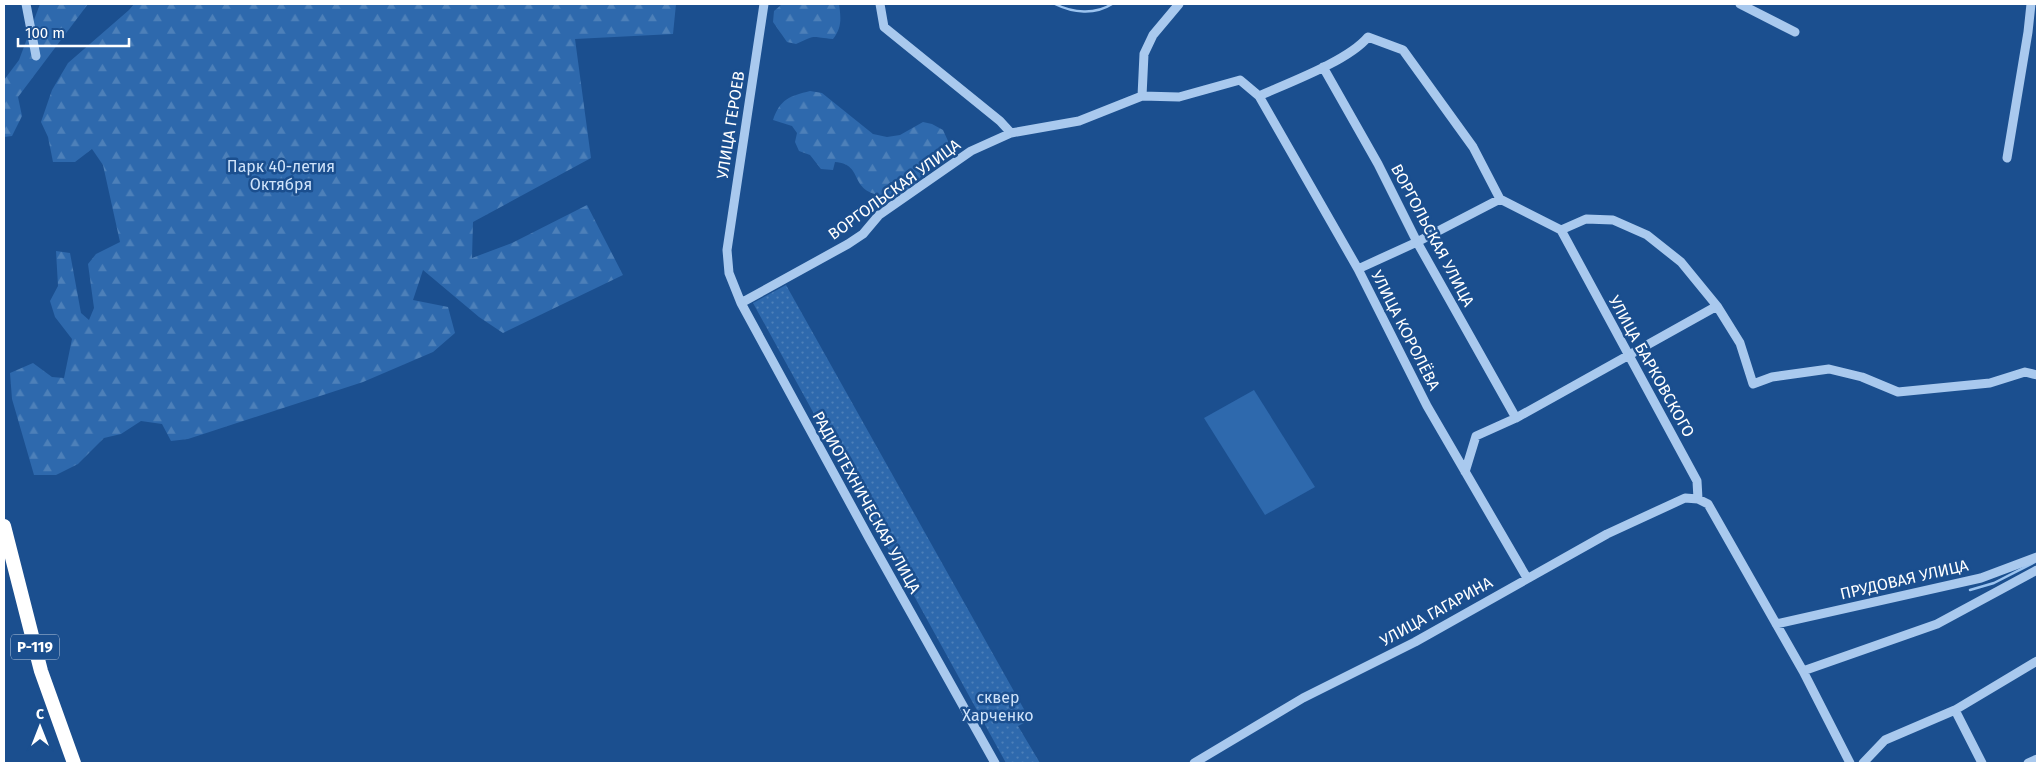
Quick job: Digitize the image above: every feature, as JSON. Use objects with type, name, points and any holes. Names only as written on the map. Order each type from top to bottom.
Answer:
[{"type":"highway","name":"Р-119","points":[[4,526],[41,671],[74,763]]},
{"type":"street","points":[[26,4],[36,56]]},
{"type":"street","name":"УЛИЦА ГЕРОЕВ","points":[[726,250],[764,4]]},
{"type":"street","points":[[880,4],[884,27],[1011,132]]},
{"type":"street","points":[[1142,96],[1144,54],[1153,35],[1179,4]]},
{"type":"street","points":[[1740,4],[1795,32]]},
{"type":"street","points":[[2007,158],[2031,4]]},
{"type":"street","points":[[1259,96],[1323,67],[1361,45],[1368,37],[1402,50],[1473,147],[1500,199],[1561,230],[1586,219],[1613,220],[1647,235],[1682,262],[1717,306],[1740,343],[1753,384],[1772,378],[1828,369],[1862,378],[1898,392],[1990,383],[2025,372],[2037,375]]},
{"type":"street","name":"ВОРГОЛЬСКАЯ УЛИЦА","points":[[1323,67],[1378,164],[1417,242],[1516,418]]},
{"type":"street","name":"ВОРГОЛЬСКАЯ УЛИЦА","points":[[741,303],[848,244],[862,234],[879,215],[971,152],[1011,132],[1079,121],[1142,96],[1179,97],[1240,80],[1259,96]]},
{"type":"street","name":"УЛИЦА КОРОЛЁВА","points":[[1259,96],[1358,269],[1427,406],[1527,578]]},
{"type":"street","points":[[1358,269],[1417,242],[1500,199]]},
{"type":"street","name":"УЛИЦА БАРКОВСКОГО","points":[[1561,230],[1570,250],[1630,355],[1697,482],[1698,499]]},
{"type":"street","name":"РАДИОТЕХНИЧЕСКАЯ УЛИЦА","points":[[726,250],[729,273],[741,303],[995,763]]},
{"type":"street","points":[[1465,472],[1476,436],[1516,418],[1717,306]]},
{"type":"street","name":"УЛИЦА ГАГАРИНА","points":[[1194,763],[1303,698],[1415,642],[1607,534],[1679,500],[1685,498],[1698,499]]},
{"type":"street","points":[[1698,499],[1708,504],[1802,671],[1850,763]]},
{"type":"street","name":"ПРУДОВАЯ УЛИЦА","points":[[1776,624],[1981,578],[2037,557]]},
{"type":"street","points":[[1802,671],[1937,624],[2037,570]]},
{"type":"street","points":[[1863,763],[1884,740],[1955,710],[2037,661]]},
{"type":"street","points":[[1955,710],[1982,763]]},
{"type":"street","points":[[2028,763],[2037,759]]},
{"type":"green space","points":[[40,4],[88,4],[18,97],[22,116],[12,136],[4,137],[4,80],[19,60]]},
{"type":"green space","name":"Парк 40-летия Октября","points":[[134,4],[676,4],[673,34],[575,39],[591,158],[473,222],[472,258],[512,243],[587,205],[623,275],[503,333],[479,317],[423,270],[413,300],[448,307],[455,333],[433,352],[363,382],[188,439],[171,441],[162,424],[141,421],[121,434],[104,438],[78,464],[56,475],[34,475],[12,399],[10,373],[33,363],[52,377],[64,378],[72,339],[55,317],[50,301],[58,286],[56,251],[70,253],[81,313],[89,320],[94,308],[88,264],[96,254],[120,242],[103,165],[92,149],[75,162],[53,162],[48,137],[41,122],[52,90],[68,63]]},
{"type":"green space","points":[[839,4],[840,23],[833,39],[814,37],[796,44],[787,42],[773,22],[774,11],[781,5]]},
{"type":"green space","points":[[810,91],[822,93],[873,134],[887,137],[900,135],[923,122],[932,124],[943,130],[948,141],[946,155],[925,172],[912,188],[903,194],[895,196],[875,194],[866,190],[850,168],[844,164],[835,162],[833,170],[821,169],[810,155],[799,151],[795,142],[797,133],[792,126],[773,120],[783,103],[791,97]]},
{"type":"green space","name":"сквер Харченко","points":[[786,285],[1030,720],[1018,726],[1040,763],[1006,763],[753,303]]},
{"type":"green space","points":[[1254,390],[1315,487],[1265,515],[1204,418]]},
{"type":"waterway","points":[[1055,4],[1084,12],[1098,10],[1112,4]]},
{"type":"waterway","points":[[1970,590],[1994,583],[2035,562]]}]
